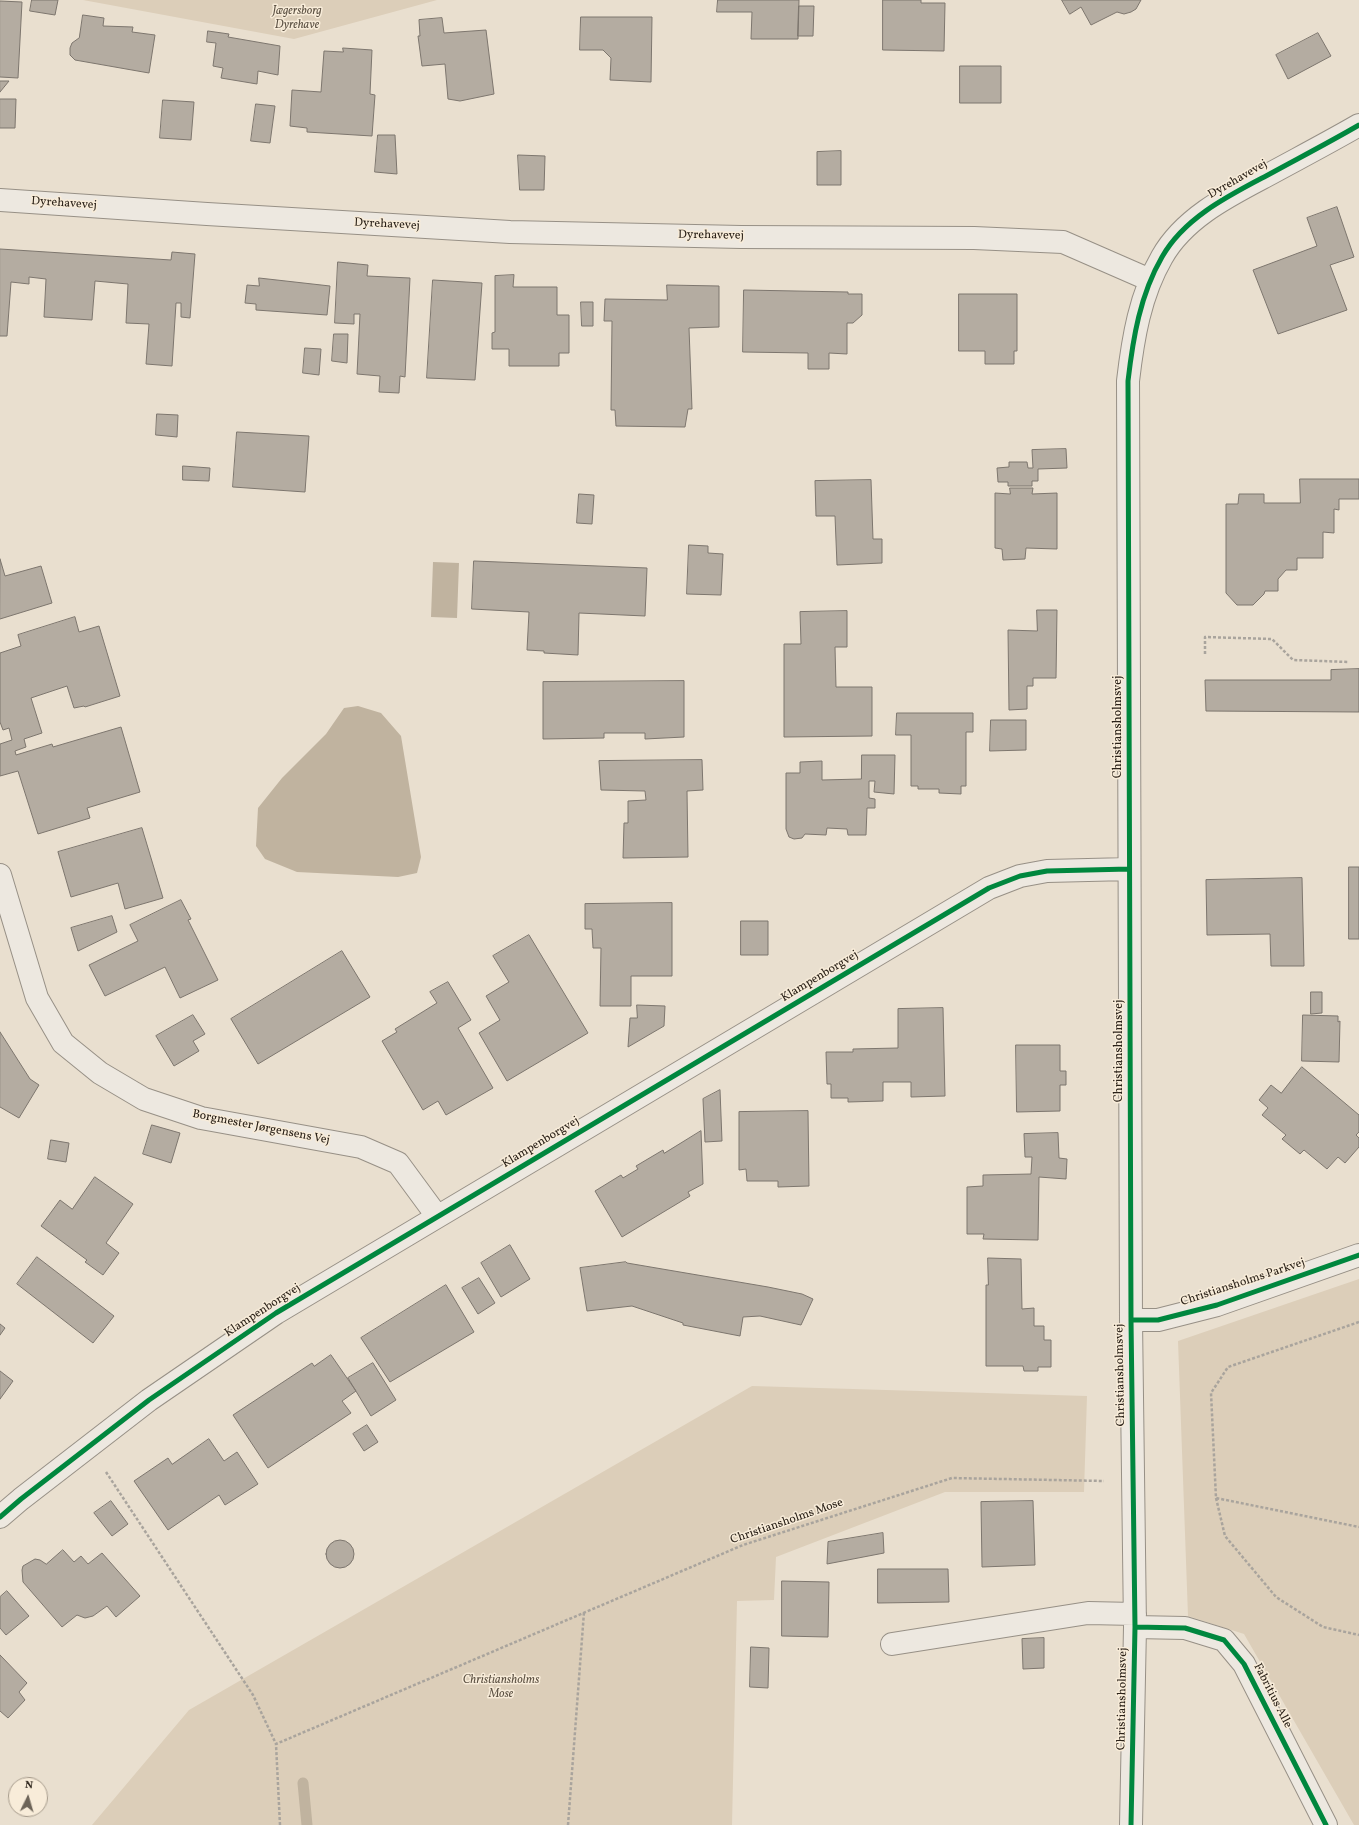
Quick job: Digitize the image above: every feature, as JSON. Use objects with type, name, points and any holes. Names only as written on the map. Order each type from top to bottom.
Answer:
[{"type":"street","name":"Dyrehavevej","points":[[0,200],[199,214],[510,232],[749,237],[974,238],[1063,242],[1150,280],[1163,255],[1181,232],[1217,202],[1359,125]]},
{"type":"street","name":"Christiansholmsvej","points":[[1131,1825],[1135,1620],[1130,1320],[1128,381],[1134,333],[1150,280]]},
{"type":"street","name":"Klampenborgvej","points":[[0,1517],[149,1400],[276,1313],[989,888],[1020,876],[1047,871],[1129,869]]},
{"type":"street","name":"Borgmester Jørgensens Vej","points":[[0,875],[37,998],[63,1043],[100,1073],[144,1099],[201,1118],[361,1147],[398,1164],[437,1216]]},
{"type":"street","name":"Christiansholms Parkvej","points":[[1130,1320],[1158,1320],[1217,1305],[1359,1255]]},
{"type":"street","name":"Fabritius Alle","points":[[892,1644],[1088,1613],[1185,1628],[1224,1640],[1244,1664],[1326,1825]]},
{"type":"path","points":[[1205,654],[1205,637],[1272,639],[1293,660],[1349,662]]},
{"type":"path","points":[[1359,1322],[1228,1368],[1211,1393],[1216,1498],[1225,1536],[1276,1597],[1323,1627],[1359,1635]]},
{"type":"path","points":[[89,1446],[253,1695],[276,1744],[280,1825]]},
{"type":"path","points":[[1216,1498],[1359,1527]]},
{"type":"path","points":[[568,1825],[584,1612]]},
{"type":"green space","name":"Jægersborg Dyrehave","points":[[83,0],[437,0],[294,39]]},
{"type":"green space","points":[[1359,1279],[1359,1825],[1354,1825],[1244,1634],[1188,1616],[1178,1341]]},
{"type":"green space","name":"Christiansholms Mose","points":[[752,1386],[1087,1396],[1084,1492],[945,1492],[776,1557],[774,1600],[737,1601],[732,1825],[92,1825],[189,1710]]},
{"type":"shaded area","points":[[433,562],[459,563],[457,618],[431,617]]},
{"type":"shaded area","points":[[358,706],[381,713],[401,736],[421,857],[417,873],[398,877],[297,872],[265,859],[256,846],[258,808],[282,778],[326,734],[344,708]]},
{"type":"building","points":[[32,0],[58,0],[55,15],[30,11]]},
{"type":"building","points":[[718,0],[799,0],[798,39],[751,39],[752,12],[717,12]]},
{"type":"building","points":[[883,0],[921,0],[921,3],[945,3],[944,51],[883,50]]},
{"type":"building","points":[[1062,0],[1141,0],[1136,9],[1131,12],[1124,14],[1117,12],[1091,25],[1081,7],[1070,14]]},
{"type":"building","points":[[0,1],[22,2],[18,78],[0,77]]},
{"type":"building","points":[[799,6],[814,6],[813,36],[798,36]]},
{"type":"building","points":[[83,15],[104,18],[103,26],[133,27],[132,32],[155,35],[149,73],[75,60],[70,55],[70,48],[72,43],[79,38]]},
{"type":"building","points":[[581,17],[652,17],[651,82],[610,80],[611,58],[603,50],[580,50]]},
{"type":"building","points":[[442,18],[444,33],[486,30],[494,94],[460,101],[448,99],[445,64],[422,66],[418,36],[420,36],[419,20]]},
{"type":"building","points":[[208,31],[229,34],[228,37],[280,46],[278,75],[258,71],[257,84],[221,78],[223,68],[213,66],[216,43],[207,42]]},
{"type":"building","points":[[1318,33],[1331,56],[1288,79],[1276,55]]},
{"type":"building","points":[[343,48],[372,50],[370,94],[375,95],[372,136],[307,132],[307,128],[290,126],[292,90],[321,92],[324,51],[343,52]]},
{"type":"building","points":[[960,66],[1001,66],[1001,103],[960,103]]},
{"type":"building","points":[[0,81],[9,81],[0,92]]},
{"type":"building","points":[[0,99],[16,99],[15,128],[0,128]]},
{"type":"building","points":[[163,100],[194,102],[191,140],[160,138]]},
{"type":"building","points":[[256,104],[275,106],[270,143],[251,141]]},
{"type":"building","points":[[378,135],[395,135],[397,174],[375,172]]},
{"type":"building","points":[[841,151],[841,185],[817,185],[817,152]]},
{"type":"building","points":[[518,155],[545,156],[544,190],[520,190]]},
{"type":"building","points":[[1337,207],[1354,257],[1330,265],[1347,310],[1278,334],[1253,270],[1317,246],[1307,218]]},
{"type":"building","points":[[0,249],[171,260],[172,252],[195,254],[190,318],[181,317],[181,303],[176,303],[172,366],[146,364],[149,324],[126,323],[128,284],[95,281],[92,320],[44,317],[46,279],[29,277],[29,284],[11,282],[7,336],[0,336]]},
{"type":"building","points":[[338,262],[368,265],[367,276],[410,278],[405,377],[400,376],[399,393],[379,392],[380,376],[357,374],[360,314],[354,314],[354,324],[335,323]]},
{"type":"building","points":[[514,275],[513,287],[557,287],[557,315],[569,315],[569,353],[559,353],[559,366],[509,366],[509,349],[492,349],[492,333],[495,332],[495,276]]},
{"type":"building","points":[[259,278],[330,286],[327,315],[256,310],[256,304],[245,303],[247,285],[259,286]]},
{"type":"building","points":[[433,280],[482,283],[475,380],[427,378]]},
{"type":"building","points":[[667,285],[719,286],[719,327],[689,328],[692,409],[688,409],[685,427],[616,426],[615,410],[611,410],[612,321],[604,321],[605,299],[667,300]]},
{"type":"building","points":[[744,290],[848,292],[848,294],[862,294],[862,315],[853,323],[847,323],[847,354],[829,353],[829,369],[808,369],[808,353],[743,352]]},
{"type":"building","points":[[959,294],[1017,294],[1017,351],[1014,351],[1014,364],[985,364],[985,351],[959,351]]},
{"type":"building","points":[[581,302],[593,302],[593,326],[582,326]]},
{"type":"building","points":[[334,334],[348,334],[347,363],[332,361]]},
{"type":"building","points":[[305,348],[321,349],[319,375],[303,373]]},
{"type":"building","points":[[157,414],[178,415],[177,437],[156,435]]},
{"type":"building","points":[[237,432],[309,436],[305,492],[233,487]]},
{"type":"building","points":[[1066,449],[1067,468],[1038,469],[1038,481],[1032,481],[1032,486],[1008,486],[1008,482],[998,482],[997,468],[1009,467],[1009,462],[1027,462],[1028,468],[1033,468],[1032,450]]},
{"type":"building","points":[[183,466],[210,468],[209,481],[183,480]]},
{"type":"building","points":[[1300,479],[1359,479],[1359,499],[1339,499],[1339,510],[1334,509],[1334,533],[1323,532],[1323,558],[1297,558],[1297,570],[1286,570],[1278,579],[1278,591],[1265,591],[1253,605],[1237,605],[1226,593],[1226,504],[1238,504],[1239,494],[1264,494],[1264,503],[1300,503]]},
{"type":"building","points":[[871,480],[873,539],[882,539],[882,563],[837,565],[835,516],[816,516],[815,481]]},
{"type":"building","points":[[1010,488],[1033,488],[1032,494],[1057,493],[1057,549],[1026,548],[1025,559],[1003,560],[1002,549],[995,548],[995,493],[1010,494]]},
{"type":"building","points":[[579,494],[594,495],[592,524],[577,523]]},
{"type":"building","points":[[689,545],[708,546],[708,553],[723,554],[721,595],[687,594]]},
{"type":"building","points":[[0,559],[5,576],[41,566],[52,603],[0,619]]},
{"type":"building","points":[[474,561],[647,568],[645,616],[579,613],[578,655],[544,653],[544,651],[527,650],[529,612],[472,609]]},
{"type":"building","points":[[1037,610],[1057,610],[1056,678],[1033,678],[1033,686],[1027,686],[1027,709],[1009,710],[1008,630],[1037,631]]},
{"type":"building","points":[[847,611],[847,647],[835,647],[836,687],[872,687],[872,736],[784,737],[784,644],[801,644],[800,612]]},
{"type":"building","points":[[75,617],[79,632],[99,626],[120,696],[85,707],[74,708],[67,686],[31,698],[42,733],[24,739],[26,747],[15,751],[16,755],[52,744],[53,747],[121,727],[140,792],[87,808],[90,818],[38,834],[18,771],[0,776],[0,744],[12,740],[9,728],[3,730],[0,722],[0,653],[21,646],[18,635]]},
{"type":"building","points":[[1359,669],[1359,712],[1206,711],[1205,680],[1331,680],[1331,670]]},
{"type":"building","points":[[684,681],[684,737],[645,739],[645,733],[604,733],[604,738],[543,739],[543,682]]},
{"type":"building","points":[[897,713],[973,713],[973,732],[966,732],[966,786],[961,786],[961,794],[939,793],[939,789],[918,789],[918,786],[911,786],[911,735],[896,735]]},
{"type":"building","points":[[991,720],[1026,720],[1026,750],[990,751]]},
{"type":"building","points":[[862,755],[895,755],[894,794],[874,792],[875,781],[869,781],[869,798],[875,799],[875,808],[867,808],[866,835],[848,835],[847,829],[827,828],[826,835],[805,834],[802,838],[794,839],[789,837],[786,829],[786,773],[800,773],[800,762],[822,761],[822,780],[861,779]]},
{"type":"building","points":[[702,760],[703,790],[687,791],[688,857],[623,858],[624,823],[628,823],[628,801],[646,800],[645,791],[601,790],[599,761]]},
{"type":"building","points":[[142,828],[163,898],[125,909],[118,883],[71,897],[58,852]]},
{"type":"building","points":[[1349,867],[1359,867],[1359,939],[1349,939]]},
{"type":"building","points":[[1302,878],[1304,966],[1271,966],[1270,934],[1207,935],[1206,880]]},
{"type":"building","points":[[181,900],[191,919],[188,920],[218,980],[180,998],[165,967],[105,996],[89,965],[138,941],[130,925]]},
{"type":"building","points":[[672,903],[672,976],[631,976],[631,1006],[600,1006],[601,948],[593,948],[592,929],[585,929],[585,904]]},
{"type":"building","points":[[112,916],[117,932],[78,951],[71,928]]},
{"type":"building","points":[[741,921],[768,921],[768,955],[741,955]]},
{"type":"building","points":[[529,935],[588,1033],[507,1081],[479,1033],[500,1020],[486,996],[509,982],[493,956]]},
{"type":"building","points":[[342,951],[370,997],[258,1064],[231,1019]]},
{"type":"building","points":[[448,982],[471,1020],[458,1028],[493,1088],[446,1115],[438,1101],[423,1110],[382,1041],[397,1032],[395,1029],[437,1003],[430,992]]},
{"type":"building","points":[[1311,992],[1322,992],[1322,1013],[1311,1014]]},
{"type":"building","points":[[637,1005],[665,1006],[664,1026],[628,1047],[630,1018],[637,1018]]},
{"type":"building","points":[[943,1008],[945,1096],[911,1097],[911,1082],[883,1082],[883,1101],[848,1102],[848,1098],[831,1098],[831,1084],[827,1084],[826,1052],[853,1052],[853,1049],[898,1048],[898,1009]]},
{"type":"building","points":[[193,1015],[205,1034],[193,1041],[199,1051],[174,1066],[156,1036]]},
{"type":"building","points":[[1303,1015],[1338,1016],[1338,1022],[1340,1021],[1339,1062],[1302,1061]]},
{"type":"building","points":[[0,1032],[30,1079],[39,1085],[19,1118],[0,1107]]},
{"type":"building","points":[[1016,1045],[1060,1045],[1060,1071],[1066,1071],[1066,1085],[1060,1085],[1060,1111],[1017,1112]]},
{"type":"building","points":[[1302,1067],[1359,1115],[1359,1132],[1356,1135],[1359,1138],[1359,1147],[1345,1163],[1338,1157],[1327,1169],[1304,1150],[1300,1154],[1282,1139],[1286,1135],[1262,1115],[1268,1108],[1259,1100],[1271,1085],[1281,1093]]},
{"type":"building","points":[[720,1090],[722,1141],[705,1142],[703,1099]]},
{"type":"building","points":[[808,1111],[809,1186],[778,1187],[778,1181],[747,1181],[746,1169],[739,1170],[739,1112]]},
{"type":"building","points":[[152,1125],[180,1133],[171,1163],[143,1154]]},
{"type":"building","points":[[701,1131],[703,1184],[688,1192],[690,1196],[622,1237],[595,1191],[621,1175],[623,1178],[638,1169],[636,1166],[663,1150],[664,1153]]},
{"type":"building","points":[[1058,1133],[1059,1158],[1067,1159],[1066,1179],[1039,1177],[1038,1240],[983,1239],[984,1234],[967,1234],[967,1187],[983,1186],[983,1175],[1031,1174],[1032,1157],[1025,1157],[1024,1134]]},
{"type":"building","points":[[51,1140],[69,1143],[66,1162],[48,1159]]},
{"type":"building","points":[[95,1177],[133,1204],[106,1243],[119,1253],[103,1275],[85,1262],[87,1260],[41,1226],[60,1200],[72,1209]]},
{"type":"building","points":[[510,1245],[530,1279],[501,1297],[481,1263]]},
{"type":"building","points":[[37,1257],[114,1316],[93,1343],[17,1284]]},
{"type":"building","points":[[988,1258],[1021,1259],[1022,1309],[1034,1308],[1034,1326],[1044,1326],[1044,1340],[1051,1340],[1051,1367],[1038,1367],[1038,1371],[1024,1371],[1023,1366],[986,1366],[986,1285],[988,1285]]},
{"type":"building","points":[[626,1262],[768,1287],[802,1294],[813,1299],[801,1325],[760,1316],[743,1317],[740,1336],[683,1325],[683,1323],[632,1306],[587,1311],[580,1268]]},
{"type":"building","points":[[479,1278],[495,1303],[478,1314],[462,1288]]},
{"type":"building","points":[[446,1285],[474,1332],[390,1382],[361,1338]]},
{"type":"building","points":[[0,1324],[5,1328],[0,1335]]},
{"type":"building","points":[[331,1355],[356,1391],[342,1401],[351,1413],[268,1468],[233,1415],[312,1363],[314,1366]]},
{"type":"building","points":[[373,1363],[396,1400],[371,1416],[348,1378]]},
{"type":"building","points":[[0,1371],[13,1381],[0,1399]]},
{"type":"building","points":[[367,1425],[378,1442],[364,1451],[353,1434]]},
{"type":"building","points":[[209,1439],[224,1461],[237,1452],[258,1484],[225,1505],[219,1495],[168,1530],[134,1481],[168,1458],[172,1464]]},
{"type":"building","points":[[111,1501],[128,1524],[112,1536],[94,1513]]},
{"type":"building","points":[[1033,1501],[1035,1565],[982,1567],[981,1502]]},
{"type":"building","points":[[883,1533],[884,1553],[827,1564],[828,1542]]},
{"type":"building","points":[[340,1540],[350,1544],[354,1554],[350,1564],[340,1568],[330,1564],[326,1554],[330,1544]]},
{"type":"building","points":[[63,1550],[74,1562],[81,1556],[88,1564],[102,1553],[140,1596],[116,1617],[107,1606],[93,1616],[85,1618],[77,1615],[62,1627],[23,1582],[22,1570],[23,1566],[35,1559],[46,1564]]},
{"type":"building","points":[[878,1569],[948,1569],[949,1602],[878,1603]]},
{"type":"building","points":[[782,1581],[829,1582],[828,1637],[782,1636]]},
{"type":"building","points":[[7,1591],[29,1616],[6,1635],[0,1628],[0,1597]]},
{"type":"building","points":[[1044,1638],[1044,1668],[1023,1669],[1022,1639]]},
{"type":"building","points":[[751,1647],[769,1648],[768,1688],[750,1687]]},
{"type":"building","points":[[0,1655],[27,1683],[19,1692],[25,1700],[8,1718],[0,1711]]},
{"type":"waterway","points":[[303,1783],[307,1825]]},
{"type":"cycle path","points":[[1131,1825],[1135,1627],[1131,1320],[1128,381],[1130,365],[1135,333],[1148,286],[1162,257],[1171,243],[1182,231],[1208,209],[1222,200],[1359,125]]},
{"type":"cycle path","points":[[0,1517],[149,1400],[276,1313],[989,888],[1020,876],[1047,871],[1129,869]]},
{"type":"cycle path","points":[[1131,1320],[1158,1320],[1217,1305],[1359,1255]]},
{"type":"cycle path","points":[[1135,1627],[1185,1628],[1224,1640],[1244,1664],[1326,1825]]}]
